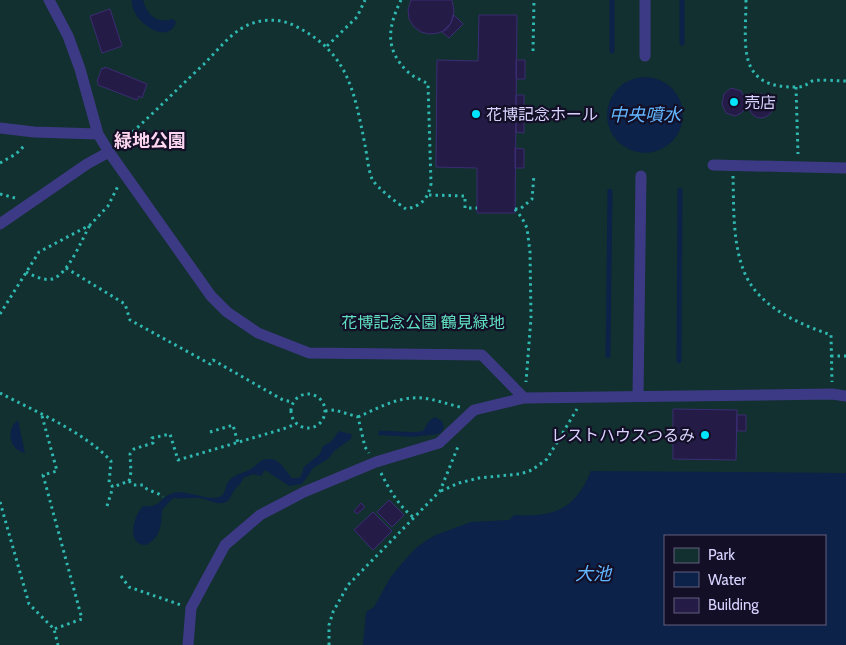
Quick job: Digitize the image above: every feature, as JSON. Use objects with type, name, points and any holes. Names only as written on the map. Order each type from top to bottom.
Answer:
[{"type":"street","points":[[50,0],[74,52],[98,134],[124,175],[211,296],[227,312],[258,333],[309,353],[482,355],[524,398]]},
{"type":"street","points":[[645,0],[645,56]]},
{"type":"street","points":[[0,128],[34,132],[98,134]]},
{"type":"street","points":[[0,224],[87,164],[109,152]]},
{"type":"street","points":[[712,165],[846,168]]},
{"type":"street","points":[[638,396],[640,176]]},
{"type":"street","points":[[188,645],[191,608],[225,545],[260,515],[304,492],[376,462],[439,443],[474,410],[524,398],[832,394],[846,396]]},
{"type":"path","points":[[327,46],[357,17],[365,0]]},
{"type":"path","points":[[109,152],[138,127],[240,29],[262,19],[284,21],[305,30],[327,46],[349,80],[356,102],[372,179],[391,198],[406,209],[418,207],[429,195],[430,184],[428,84],[409,73],[395,56],[390,37],[392,18],[401,0]]},
{"type":"path","points":[[533,51],[534,0]]},
{"type":"path","points":[[746,0],[746,54],[750,66],[757,76],[768,83],[796,87],[803,86],[812,81],[846,81]]},
{"type":"path","points":[[796,87],[798,168]]},
{"type":"path","points":[[0,163],[20,150],[34,132]]},
{"type":"path","points":[[733,166],[736,239],[748,278],[759,293],[775,308],[810,328],[831,334],[832,394]]},
{"type":"path","points":[[26,272],[43,279],[52,279],[66,268],[90,225],[108,206],[124,175]]},
{"type":"path","points":[[524,398],[531,318],[530,252],[527,228],[515,209],[520,209],[532,199],[534,175]]},
{"type":"path","points":[[0,194],[13,197]]},
{"type":"path","points":[[429,195],[465,196],[465,208],[477,208]]},
{"type":"path","points":[[0,314],[39,252],[90,225]]},
{"type":"path","points":[[66,268],[125,304],[130,320],[210,364],[213,360],[283,400],[293,402]]},
{"type":"path","points":[[831,356],[846,356]]},
{"type":"path","points":[[0,394],[42,415],[88,442],[108,458],[111,461],[109,483],[113,487]]},
{"type":"path","points":[[310,394],[321,401],[325,410],[322,420],[315,427],[305,428],[296,424],[290,412],[293,402],[300,396],[310,394]]},
{"type":"path","points":[[440,491],[459,483],[479,478],[520,474],[538,466],[547,459],[585,397]]},
{"type":"path","points":[[325,410],[335,410],[358,417],[399,400],[410,398],[423,398],[474,410]]},
{"type":"path","points":[[42,415],[57,471],[43,475],[82,619],[54,630]]},
{"type":"path","points":[[358,417],[365,447],[376,462],[395,499],[414,518]]},
{"type":"path","points":[[129,482],[131,472],[130,454],[134,449],[153,443],[152,438],[170,434],[178,460],[296,424]]},
{"type":"path","points":[[210,432],[233,425],[238,443]]},
{"type":"path","points":[[329,645],[329,625],[333,612],[348,585],[440,491],[462,438]]},
{"type":"path","points":[[113,487],[129,482],[133,485],[143,486],[145,489],[163,496]]},
{"type":"path","points":[[107,506],[113,487]]},
{"type":"path","points":[[0,502],[29,604],[54,630],[58,645]]},
{"type":"path","points":[[121,576],[129,587],[191,608]]},
{"type":"green space","name":"花博記念公園 鶴見緑地","points":[[0,0],[846,0],[846,645],[0,645]]},
{"type":"water","points":[[132,0],[143,0],[147,10],[153,17],[162,20],[173,19],[176,22],[172,29],[165,32],[150,28],[136,15]]},
{"type":"water","name":"中央噴水","points":[[645,77],[659,80],[672,88],[680,101],[683,115],[680,129],[672,142],[659,150],[645,153],[631,150],[618,142],[610,129],[607,115],[610,101],[618,88],[631,80]]},
{"type":"water","points":[[435,417],[442,421],[444,427],[441,433],[438,434],[412,437],[378,435],[379,431],[423,431],[429,421]]},
{"type":"water","points":[[18,420],[25,453],[19,451],[12,444],[10,434]]},
{"type":"water","points":[[339,431],[351,434],[351,439],[335,450],[328,459],[313,468],[302,484],[289,486],[265,470],[261,476],[253,474],[243,478],[229,500],[224,503],[216,503],[201,498],[173,498],[162,510],[160,526],[155,538],[146,545],[135,540],[133,535],[134,522],[143,506],[153,506],[169,495],[178,492],[208,498],[222,496],[227,483],[233,477],[267,459],[276,460],[292,478],[299,478],[304,467],[320,454],[323,446],[331,442]]},
{"type":"water","name":"大池","points":[[591,471],[846,473],[846,645],[363,645],[366,612],[374,607],[390,578],[403,562],[416,548],[427,540],[471,522],[509,520],[514,515],[552,512],[570,503],[578,495]]},
{"type":"building","points":[[411,0],[452,0],[454,11],[451,23],[446,30],[438,33],[429,34],[421,32],[414,27],[409,19],[408,10]]},
{"type":"building","points":[[110,9],[122,46],[102,53],[90,16]]},
{"type":"building","points":[[454,15],[463,24],[449,38],[442,32],[451,23]]},
{"type":"building","name":"花博記念ホール","points":[[479,15],[517,15],[515,213],[477,213],[477,168],[436,167],[437,60],[478,61]]},
{"type":"building","points":[[516,60],[525,60],[525,79],[516,79]]},
{"type":"building","points":[[105,67],[147,84],[142,98],[139,96],[137,100],[98,85],[97,81],[102,68],[104,69]]},
{"type":"building","name":"売店","points":[[731,88],[741,91],[746,100],[744,110],[735,116],[726,113],[722,104],[724,94]]},
{"type":"building","points":[[761,94],[769,98],[773,106],[769,114],[761,118],[753,114],[749,106],[753,98]]},
{"type":"building","points":[[516,95],[524,95],[524,133],[516,132]]},
{"type":"building","points":[[515,148],[524,149],[524,168],[515,168]]},
{"type":"building","name":"レストハウスつるみ","points":[[673,409],[737,410],[736,460],[673,459]]},
{"type":"building","points":[[737,415],[746,415],[746,431],[737,431]]},
{"type":"building","points":[[389,500],[404,515],[392,527],[377,512]]},
{"type":"building","points":[[361,503],[365,507],[357,514],[354,511]]},
{"type":"building","points":[[373,512],[392,531],[373,550],[354,530]]},
{"type":"waterway","points":[[612,0],[612,51]]},
{"type":"waterway","points":[[682,0],[682,43]]},
{"type":"waterway","points":[[679,361],[680,190]]},
{"type":"waterway","points":[[608,356],[610,191]]},
{"type":"place","name":"売店","points":[[734,102]]},
{"type":"place","name":"花博記念ホール","points":[[476,114]]},
{"type":"place","name":"レストハウスつるみ","points":[[705,435]]},
{"type":"district","name":"緑地公園","points":[[150,141]]}]
